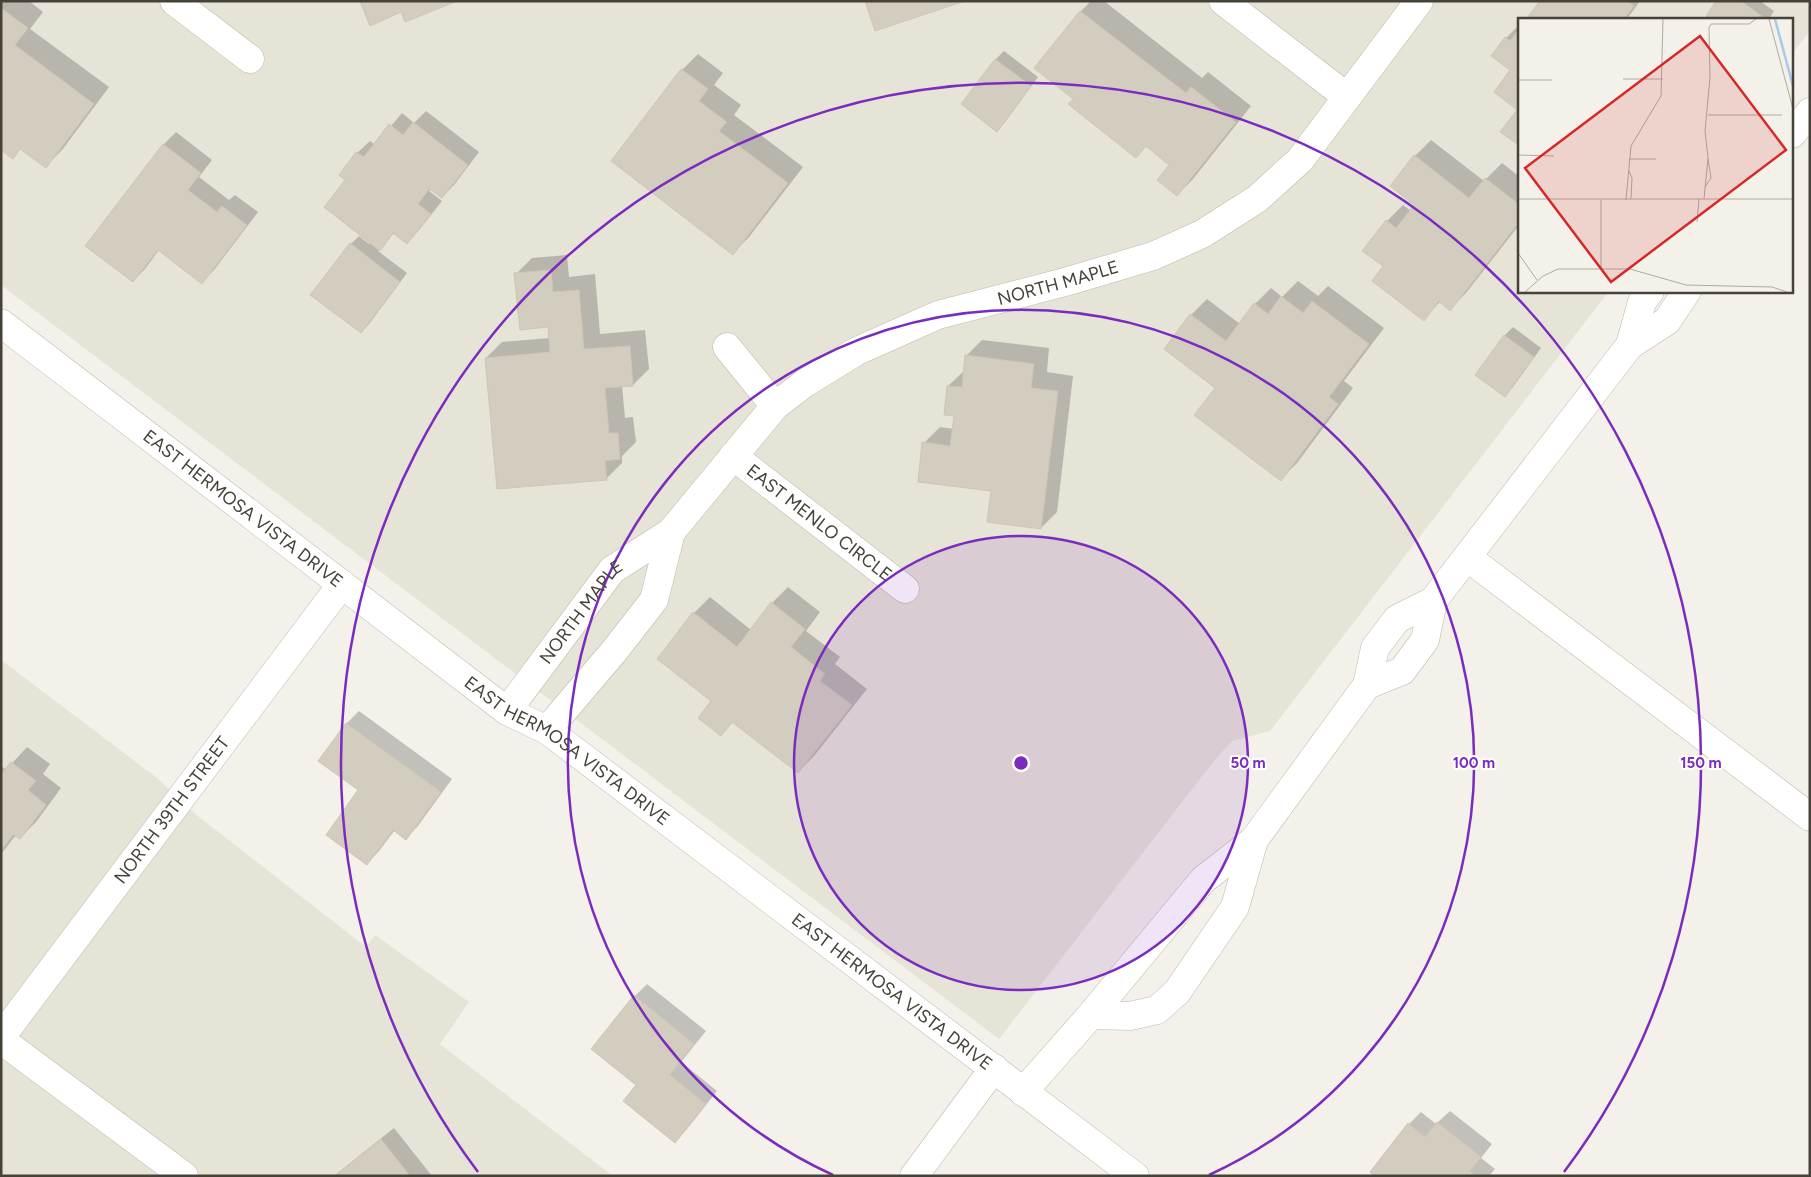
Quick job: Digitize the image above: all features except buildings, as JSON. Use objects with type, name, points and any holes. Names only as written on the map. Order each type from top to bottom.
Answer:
[{"type":"street","points":[[174,1],[250,59]]},
{"type":"street","points":[[1223,1],[1347,97]]},
{"type":"street","name":"NORTH MAPLE","points":[[507,711],[612,570],[672,532],[775,406],[805,383],[857,350],[938,315],[1065,282],[1153,256],[1202,234],[1258,199],[1300,160],[1419,1]]},
{"type":"street","points":[[1794,132],[1810,112]]},
{"type":"street","points":[[1630,345],[1642,302],[1649,292]]},
{"type":"street","points":[[1023,1092],[1091,1015],[1204,880],[1254,840],[1367,685],[1402,671],[1425,640],[1433,601],[1466,557],[1630,345],[1667,321],[1686,292]]},
{"type":"street","name":"EAST HERMOSA VISTA DRIVE","points":[[1,323],[507,711],[548,730],[1135,1176]]},
{"type":"street","points":[[727,347],[775,406]]},
{"type":"street","name":"EAST MENLO CIRCLE","points":[[733,456],[905,589]]},
{"type":"street","name":"NORTH MAPLE","points":[[548,730],[616,650],[654,600],[672,532]]},
{"type":"street","points":[[1466,557],[1810,817]]},
{"type":"street","name":"NORTH 39TH STREET","points":[[1,1039],[342,584]]},
{"type":"street","points":[[1091,1015],[1130,1016],[1157,1010],[1177,992],[1235,907],[1254,840]]},
{"type":"street","points":[[1,1039],[184,1176]]},
{"type":"street","points":[[914,1176],[994,1068]]},
{"type":"shaded area","points":[[1,1],[1810,1],[1810,31],[1794,51],[1794,18],[1518,18],[1518,292],[1608,292],[1270,731],[1232,741],[1213,762],[999,1039],[1,285]]},
{"type":"shaded area","points":[[1,660],[157,778],[199,817],[366,947],[375,935],[469,1002],[440,1044],[613,1176],[1,1176]]}]
